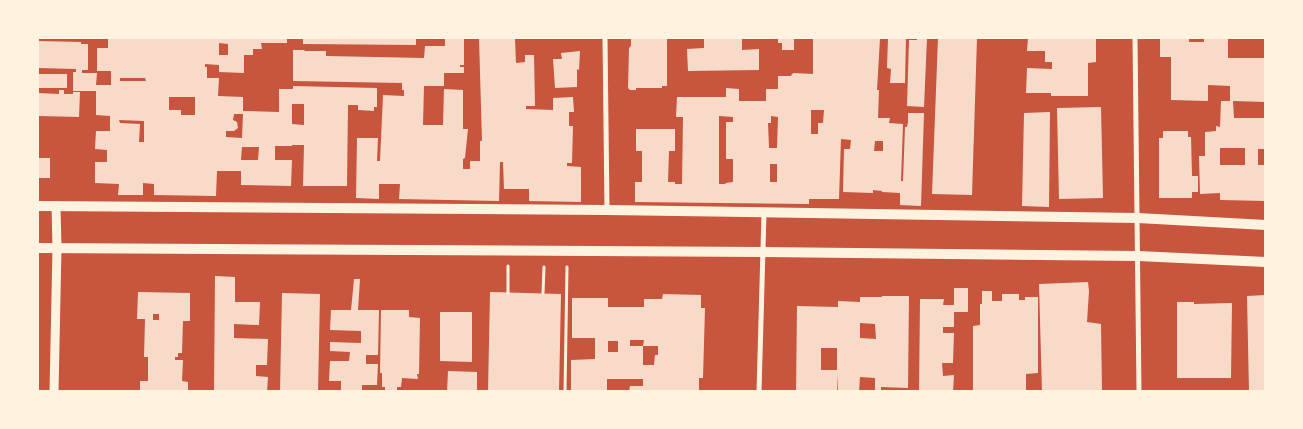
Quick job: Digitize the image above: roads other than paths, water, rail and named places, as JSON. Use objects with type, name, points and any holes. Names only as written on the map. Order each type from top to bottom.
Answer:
[{"type":"main road","points":[[38,206],[607,210],[1138,218],[1266,226]]},
{"type":"main road","points":[[38,248],[1138,256],[1266,262]]},
{"type":"street","points":[[605,38],[607,210]]},
{"type":"street","points":[[1135,38],[1139,392]]},
{"type":"street","points":[[54,392],[56,206]]},
{"type":"street","points":[[759,392],[764,213]]}]
